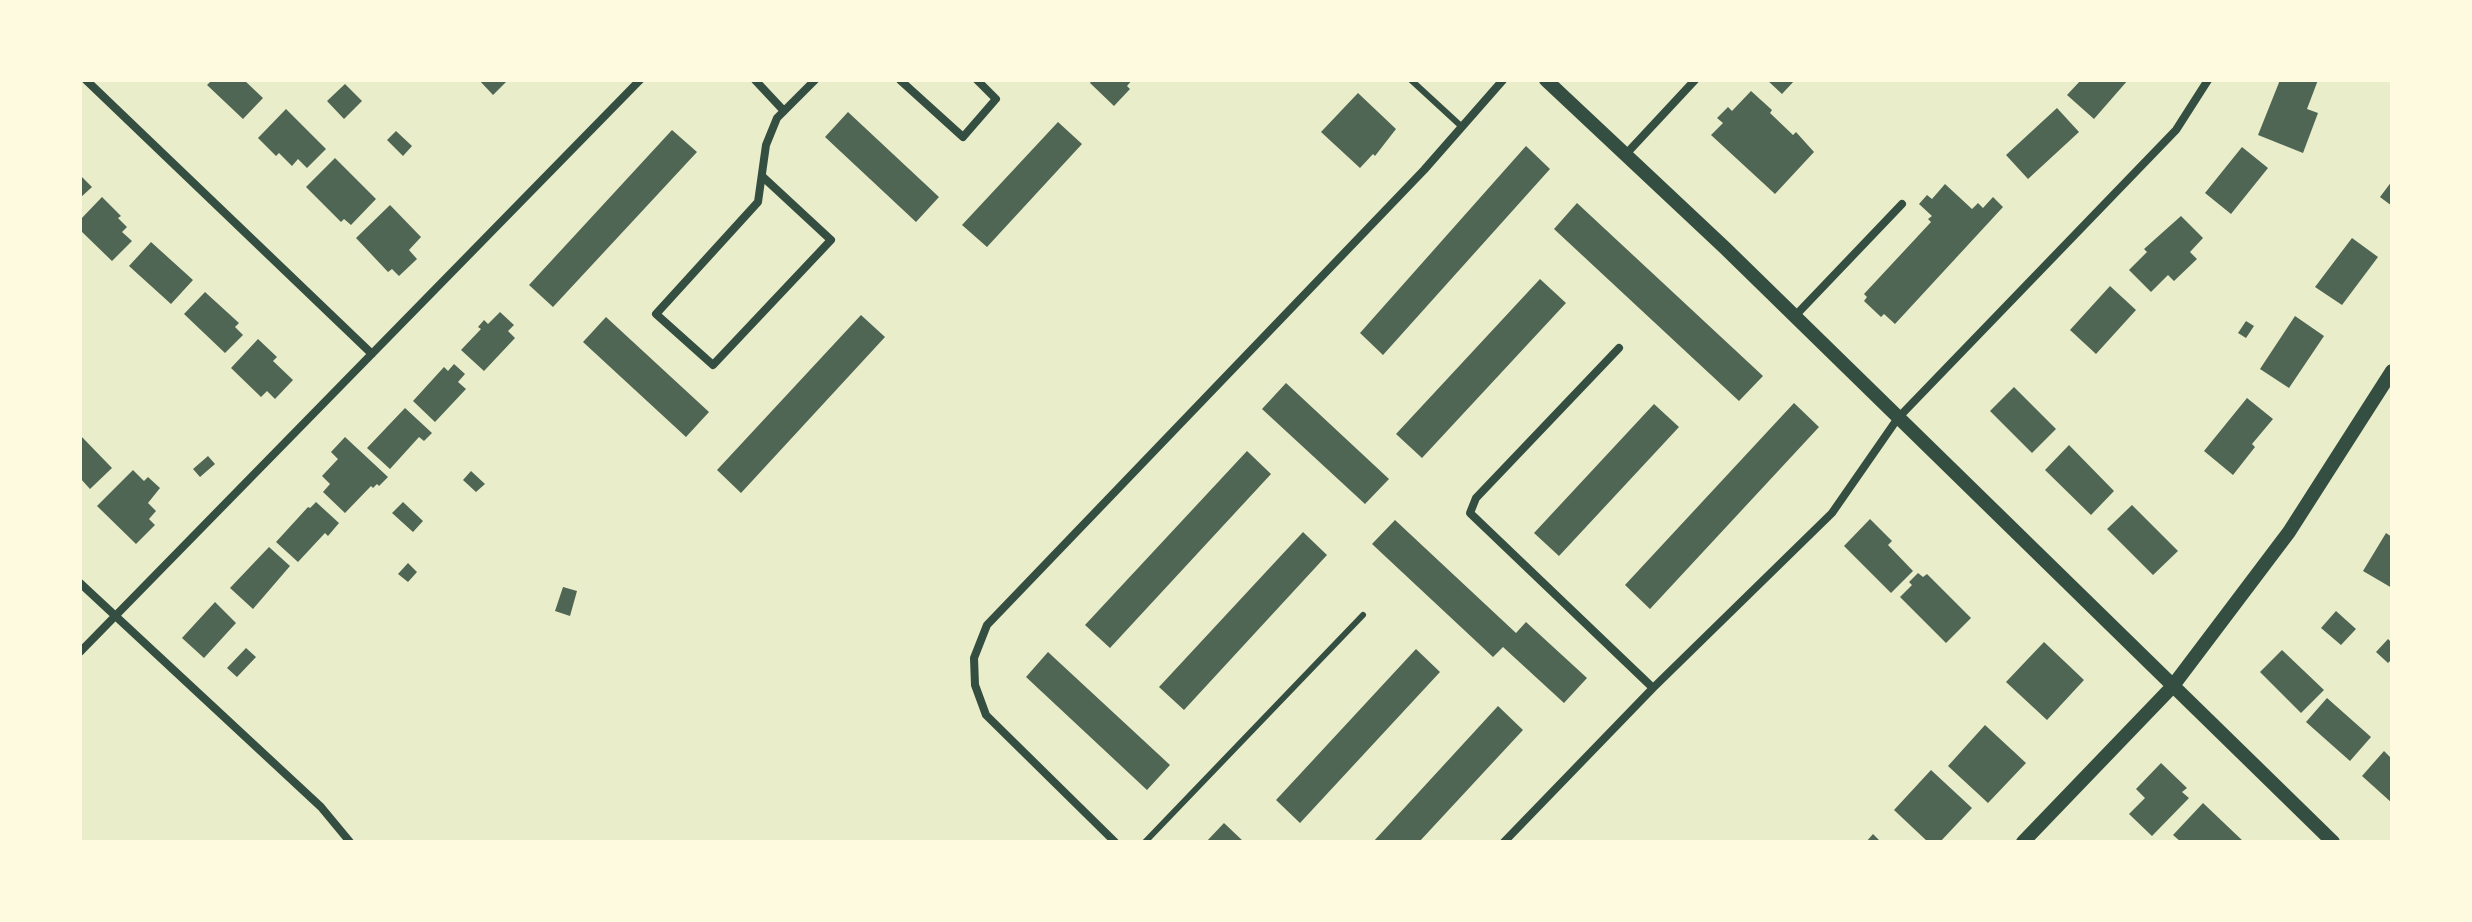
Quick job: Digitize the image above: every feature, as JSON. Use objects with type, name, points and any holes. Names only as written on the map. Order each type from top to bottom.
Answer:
[{"type":"street","points":[[86,80],[372,354]]},
{"type":"street","points":[[80,652],[640,80]]},
{"type":"street","points":[[755,80],[784,111]]},
{"type":"street","points":[[763,177],[831,240],[713,365],[656,314],[758,202],[766,145],[777,118],[815,80]]},
{"type":"street","points":[[900,80],[963,137],[996,99],[977,80]]},
{"type":"street","points":[[1115,842],[986,715],[975,685],[974,658],[987,625],[1413,182],[1503,80]]},
{"type":"street","points":[[1546,80],[1627,153],[2333,842]]},
{"type":"street","points":[[1627,153],[1695,80]]},
{"type":"street","points":[[1504,842],[1653,688],[1832,513],[1898,418],[2176,130],[2208,80]]},
{"type":"street","points":[[1795,316],[1902,204]]},
{"type":"street","points":[[1619,348],[1476,498],[1470,513],[1653,688]]},
{"type":"street","points":[[2023,842],[2172,687],[2289,532],[2392,371]]},
{"type":"street","points":[[80,583],[321,807],[350,842]]},
{"type":"lane","points":[[1411,80],[1461,126]]},
{"type":"lane","points":[[1145,842],[1363,615]]},
{"type":"building","points":[[212,80],[244,80],[263,98],[243,119],[207,85]]},
{"type":"building","points":[[479,80],[508,80],[493,95]]},
{"type":"building","points":[[1092,80],[1132,80],[1127,86],[1130,89],[1114,106],[1090,83]]},
{"type":"building","points":[[1767,80],[1795,80],[1782,94]]},
{"type":"building","points":[[2081,80],[2128,80],[2094,119],[2067,95]]},
{"type":"building","points":[[2280,80],[2318,80],[2307,109],[2318,113],[2303,153],[2258,135]]},
{"type":"building","points":[[345,84],[362,101],[344,119],[327,101]]},
{"type":"building","points":[[1751,91],[1772,110],[1770,113],[1793,135],[1796,132],[1814,152],[1775,194],[1711,135],[1723,123],[1717,118],[1728,107],[1732,111]]},
{"type":"building","points":[[1358,93],[1396,129],[1375,156],[1373,154],[1360,168],[1321,132]]},
{"type":"building","points":[[2057,108],[2079,132],[2028,179],[2006,155]]},
{"type":"building","points":[[286,109],[326,149],[307,168],[298,159],[292,166],[279,153],[276,156],[258,138]]},
{"type":"building","points":[[848,112],[939,197],[916,222],[825,137]]},
{"type":"building","points":[[1058,122],[1082,144],[987,247],[962,225]]},
{"type":"building","points":[[672,130],[697,152],[553,307],[529,285]]},
{"type":"building","points":[[396,131],[412,146],[403,156],[387,140]]},
{"type":"building","points":[[1526,146],[1550,169],[1383,355],[1360,333]]},
{"type":"building","points":[[2242,147],[2268,168],[2231,214],[2205,193]]},
{"type":"building","points":[[335,158],[376,199],[351,225],[344,219],[341,222],[306,187]]},
{"type":"building","points":[[80,175],[92,187],[80,198]]},
{"type":"building","points":[[2392,181],[2392,206],[2380,197]]},
{"type":"building","points":[[1945,184],[1972,209],[1978,203],[1983,208],[1993,197],[2003,207],[1895,324],[1884,314],[1881,317],[1864,301],[1867,297],[1864,294],[1931,222],[1928,219],[1932,216],[1919,204],[1927,195],[1932,199]]},
{"type":"building","points":[[102,197],[121,216],[118,218],[127,227],[122,232],[132,241],[112,261],[80,230],[80,220]]},
{"type":"building","points":[[1577,203],[1763,376],[1739,401],[1554,229]]},
{"type":"building","points":[[390,205],[421,237],[409,250],[417,259],[399,276],[392,269],[388,272],[356,238]]},
{"type":"building","points":[[2181,216],[2203,238],[2190,252],[2197,259],[2174,281],[2168,275],[2151,292],[2129,270],[2147,252],[2144,249]]},
{"type":"building","points":[[2352,238],[2378,257],[2342,305],[2315,287]]},
{"type":"building","points":[[151,242],[193,280],[171,304],[129,266]]},
{"type":"building","points":[[1540,279],[1566,303],[1422,458],[1396,434]]},
{"type":"building","points":[[2110,286],[2136,310],[2096,354],[2070,330]]},
{"type":"building","points":[[205,292],[239,323],[235,327],[243,335],[225,353],[184,314]]},
{"type":"building","points":[[500,312],[514,325],[508,331],[515,338],[484,371],[461,350],[481,329],[478,327],[484,320],[488,324]]},
{"type":"building","points":[[861,315],[885,337],[741,493],[717,470]]},
{"type":"building","points":[[2295,316],[2324,336],[2289,388],[2260,369]]},
{"type":"building","points":[[606,317],[709,412],[686,437],[583,342]]},
{"type":"building","points":[[2246,321],[2254,326],[2246,338],[2238,333]]},
{"type":"building","points":[[258,339],[277,357],[273,361],[293,380],[275,399],[267,391],[261,397],[231,368]]},
{"type":"building","points":[[454,364],[465,374],[458,382],[466,389],[435,422],[413,401],[444,367],[448,371]]},
{"type":"building","points":[[1286,383],[1389,479],[1365,504],[1262,409]]},
{"type":"building","points":[[2014,387],[2056,429],[2032,453],[1990,411]]},
{"type":"building","points":[[2247,398],[2273,419],[2252,444],[2255,447],[2233,475],[2204,451]]},
{"type":"building","points":[[1794,403],[1819,427],[1650,609],[1625,585]]},
{"type":"building","points":[[1654,404],[1679,427],[1559,556],[1534,533]]},
{"type":"building","points":[[405,408],[432,433],[424,441],[419,437],[390,469],[367,448]]},
{"type":"building","points":[[80,435],[112,468],[90,489],[80,478]]},
{"type":"building","points":[[345,437],[388,477],[379,486],[371,486],[345,513],[323,492],[330,484],[322,476],[338,459],[331,452]]},
{"type":"building","points":[[2069,445],[2114,491],[2091,515],[2045,470]]},
{"type":"building","points":[[1247,451],[1271,474],[1110,648],[1085,625]]},
{"type":"building","points":[[208,456],[215,464],[200,477],[193,469]]},
{"type":"building","points":[[133,470],[144,481],[148,477],[160,488],[148,503],[156,511],[149,519],[155,525],[136,544],[97,506]]},
{"type":"building","points":[[471,471],[485,484],[476,492],[463,480]]},
{"type":"building","points":[[316,502],[339,523],[328,536],[325,533],[298,562],[276,542]]},
{"type":"building","points":[[403,502],[423,521],[413,532],[392,513]]},
{"type":"building","points":[[2132,505],[2178,551],[2153,575],[2107,529]]},
{"type":"building","points":[[1870,519],[1892,541],[1888,545],[1913,571],[1891,593],[1844,546]]},
{"type":"building","points":[[1395,520],[1516,633],[1526,622],[1587,678],[1564,703],[1503,647],[1493,657],[1372,544]]},
{"type":"building","points":[[1303,532],[1327,555],[1184,710],[1159,687]]},
{"type":"building","points":[[2386,533],[2392,537],[2392,588],[2363,571]]},
{"type":"building","points":[[269,547],[290,566],[253,609],[230,588]]},
{"type":"building","points":[[408,563],[417,572],[408,582],[398,574]]},
{"type":"building","points":[[1918,573],[1923,577],[1927,574],[1971,618],[1946,643],[1900,597]]},
{"type":"building","points":[[563,587],[577,591],[570,616],[555,611]]},
{"type":"building","points":[[215,602],[236,623],[204,658],[182,638]]},
{"type":"building","points":[[2336,611],[2356,629],[2341,645],[2321,628]]},
{"type":"building","points":[[2388,639],[2392,643],[2392,659],[2388,663],[2376,652]]},
{"type":"building","points":[[2044,642],[2084,680],[2047,720],[2006,682]]},
{"type":"building","points":[[246,648],[256,657],[237,677],[227,668]]},
{"type":"building","points":[[1416,649],[1440,672],[1300,823],[1276,800]]},
{"type":"building","points":[[2282,650],[2324,690],[2301,713],[2260,672]]},
{"type":"building","points":[[1048,652],[1170,765],[1147,790],[1026,677]]},
{"type":"building","points":[[2327,698],[2371,737],[2350,761],[2306,722]]},
{"type":"building","points":[[1498,706],[1523,730],[1419,842],[1373,842]]},
{"type":"building","points":[[1985,725],[2026,763],[1988,803],[1948,766]]},
{"type":"building","points":[[2384,751],[2392,759],[2392,803],[2362,776]]},
{"type":"building","points":[[2161,763],[2187,788],[2182,792],[2189,798],[2152,836],[2129,814],[2145,798],[2136,789]]},
{"type":"building","points":[[1931,770],[1972,808],[1940,842],[1928,842],[1894,810]]},
{"type":"building","points":[[2203,803],[2244,842],[2181,842],[2173,835]]},
{"type":"building","points":[[1224,823],[1244,842],[1206,842]]},
{"type":"building","points":[[1873,834],[1881,842],[1866,842]]}]
